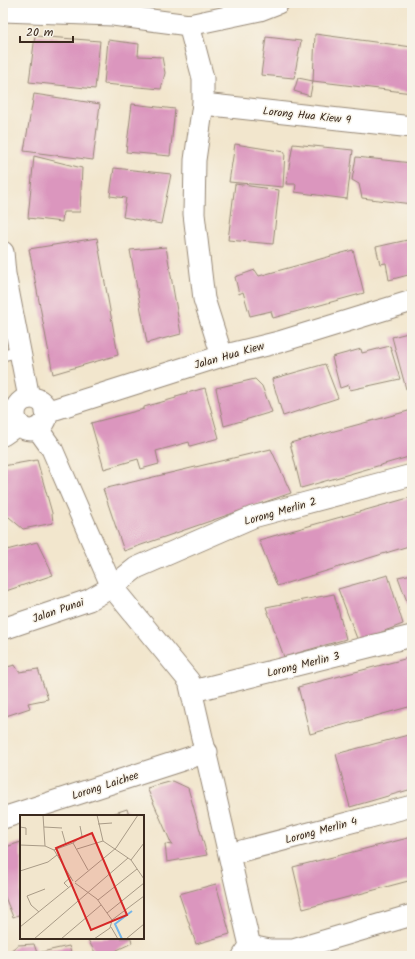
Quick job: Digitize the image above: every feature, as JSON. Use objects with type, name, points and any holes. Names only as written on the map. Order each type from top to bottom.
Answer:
[{"type":"street","points":[[3,11],[114,9],[189,25],[260,10],[278,3]]},
{"type":"street","points":[[189,25],[203,78],[203,104],[194,160],[194,214],[204,299],[222,356]]},
{"type":"street","name":"Lorong Hua Kiew 9","points":[[203,104],[412,127]]},
{"type":"street","points":[[3,252],[12,353],[29,398]]},
{"type":"street","name":"Jalan Hua Kiew","points":[[26,425],[222,356],[279,342],[412,302]]},
{"type":"street","points":[[26,425],[42,403],[34,398],[29,398],[20,402],[15,411],[16,420],[26,425],[52,449],[112,587],[189,681],[193,691],[230,854],[247,951],[293,950],[412,915]]},
{"type":"street","name":"Lorong Merlin 2","points":[[112,587],[136,568],[253,517],[412,475]]},
{"type":"street","name":"Jalan Punai","points":[[3,629],[89,600],[112,587]]},
{"type":"street","name":"Lorong Merlin 3","points":[[193,691],[412,636]]},
{"type":"street","name":"Lorong Laichee","points":[[3,818],[207,752]]},
{"type":"street","name":"Lorong Merlin 4","points":[[230,854],[412,806]]},
{"type":"building","points":[[315,34],[412,47],[412,93],[313,81]]},
{"type":"building","points":[[35,36],[100,41],[95,89],[29,82]]},
{"type":"building","points":[[266,37],[301,41],[294,78],[261,75]]},
{"type":"building","points":[[108,40],[139,44],[138,56],[162,57],[165,73],[161,89],[104,84]]},
{"type":"building","points":[[298,78],[313,81],[310,96],[294,91]]},
{"type":"building","points":[[34,94],[100,104],[93,160],[24,151]]},
{"type":"building","points":[[132,104],[175,109],[170,156],[126,152]]},
{"type":"building","points":[[235,144],[285,152],[283,187],[229,182]]},
{"type":"building","points":[[293,144],[353,150],[347,199],[295,192],[296,184],[286,184]]},
{"type":"building","points":[[34,156],[82,168],[80,212],[63,212],[62,222],[28,218]]},
{"type":"building","points":[[356,157],[412,163],[412,204],[362,198],[359,184],[352,180]]},
{"type":"building","points":[[114,168],[171,174],[161,224],[123,217],[126,198],[110,196]]},
{"type":"building","points":[[235,184],[279,190],[273,244],[228,240]]},
{"type":"building","points":[[97,238],[118,355],[53,374],[29,249]]},
{"type":"building","points":[[412,239],[412,274],[389,280],[386,263],[380,264],[376,247]]},
{"type":"building","points":[[166,247],[181,334],[147,343],[130,250]]},
{"type":"building","points":[[353,250],[364,293],[273,318],[271,311],[250,316],[243,292],[239,294],[235,277],[255,270],[259,276]]},
{"type":"building","points":[[412,332],[412,387],[406,389],[392,337]]},
{"type":"building","points":[[390,346],[400,379],[350,390],[349,385],[340,388],[332,357],[361,349],[362,353]]},
{"type":"building","points":[[325,364],[338,398],[283,416],[272,379]]},
{"type":"building","points":[[255,379],[262,386],[272,412],[224,426],[216,388]]},
{"type":"building","points":[[205,388],[219,438],[190,446],[189,442],[156,451],[159,464],[141,469],[138,459],[104,469],[91,423],[144,409],[144,407]]},
{"type":"building","points":[[3,404],[7,416],[3,417]]},
{"type":"building","points":[[412,410],[412,456],[301,488],[290,443]]},
{"type":"building","points":[[271,449],[291,493],[124,551],[103,489]]},
{"type":"building","points":[[37,460],[52,513],[53,523],[23,529],[9,517],[3,518],[3,466]]},
{"type":"building","points":[[412,497],[412,545],[277,586],[259,540]]},
{"type":"building","points":[[37,542],[53,575],[3,592],[3,551]]},
{"type":"building","points":[[412,574],[412,615],[398,577]]},
{"type":"building","points":[[388,575],[403,624],[358,641],[338,589]]},
{"type":"building","points":[[334,594],[346,639],[284,657],[266,607]]},
{"type":"building","points":[[412,657],[412,706],[310,734],[298,687]]},
{"type":"building","points":[[15,665],[19,672],[38,669],[48,699],[28,703],[30,708],[3,717],[3,668]]},
{"type":"building","points":[[412,734],[412,789],[350,807],[336,754]]},
{"type":"building","points":[[173,781],[188,788],[207,855],[167,862],[165,844],[172,845],[147,788]]},
{"type":"building","points":[[127,809],[129,815],[109,815]]},
{"type":"building","points":[[412,837],[412,880],[303,909],[293,867]]},
{"type":"building","points":[[20,842],[20,914],[13,917],[3,892],[3,848]]},
{"type":"building","points":[[216,884],[230,934],[196,944],[179,894]]},
{"type":"building","points":[[88,939],[131,939],[132,943],[117,950],[118,956],[97,956]]},
{"type":"building","points":[[34,944],[37,953],[69,946],[72,956],[7,956],[6,954],[18,945]]}]
